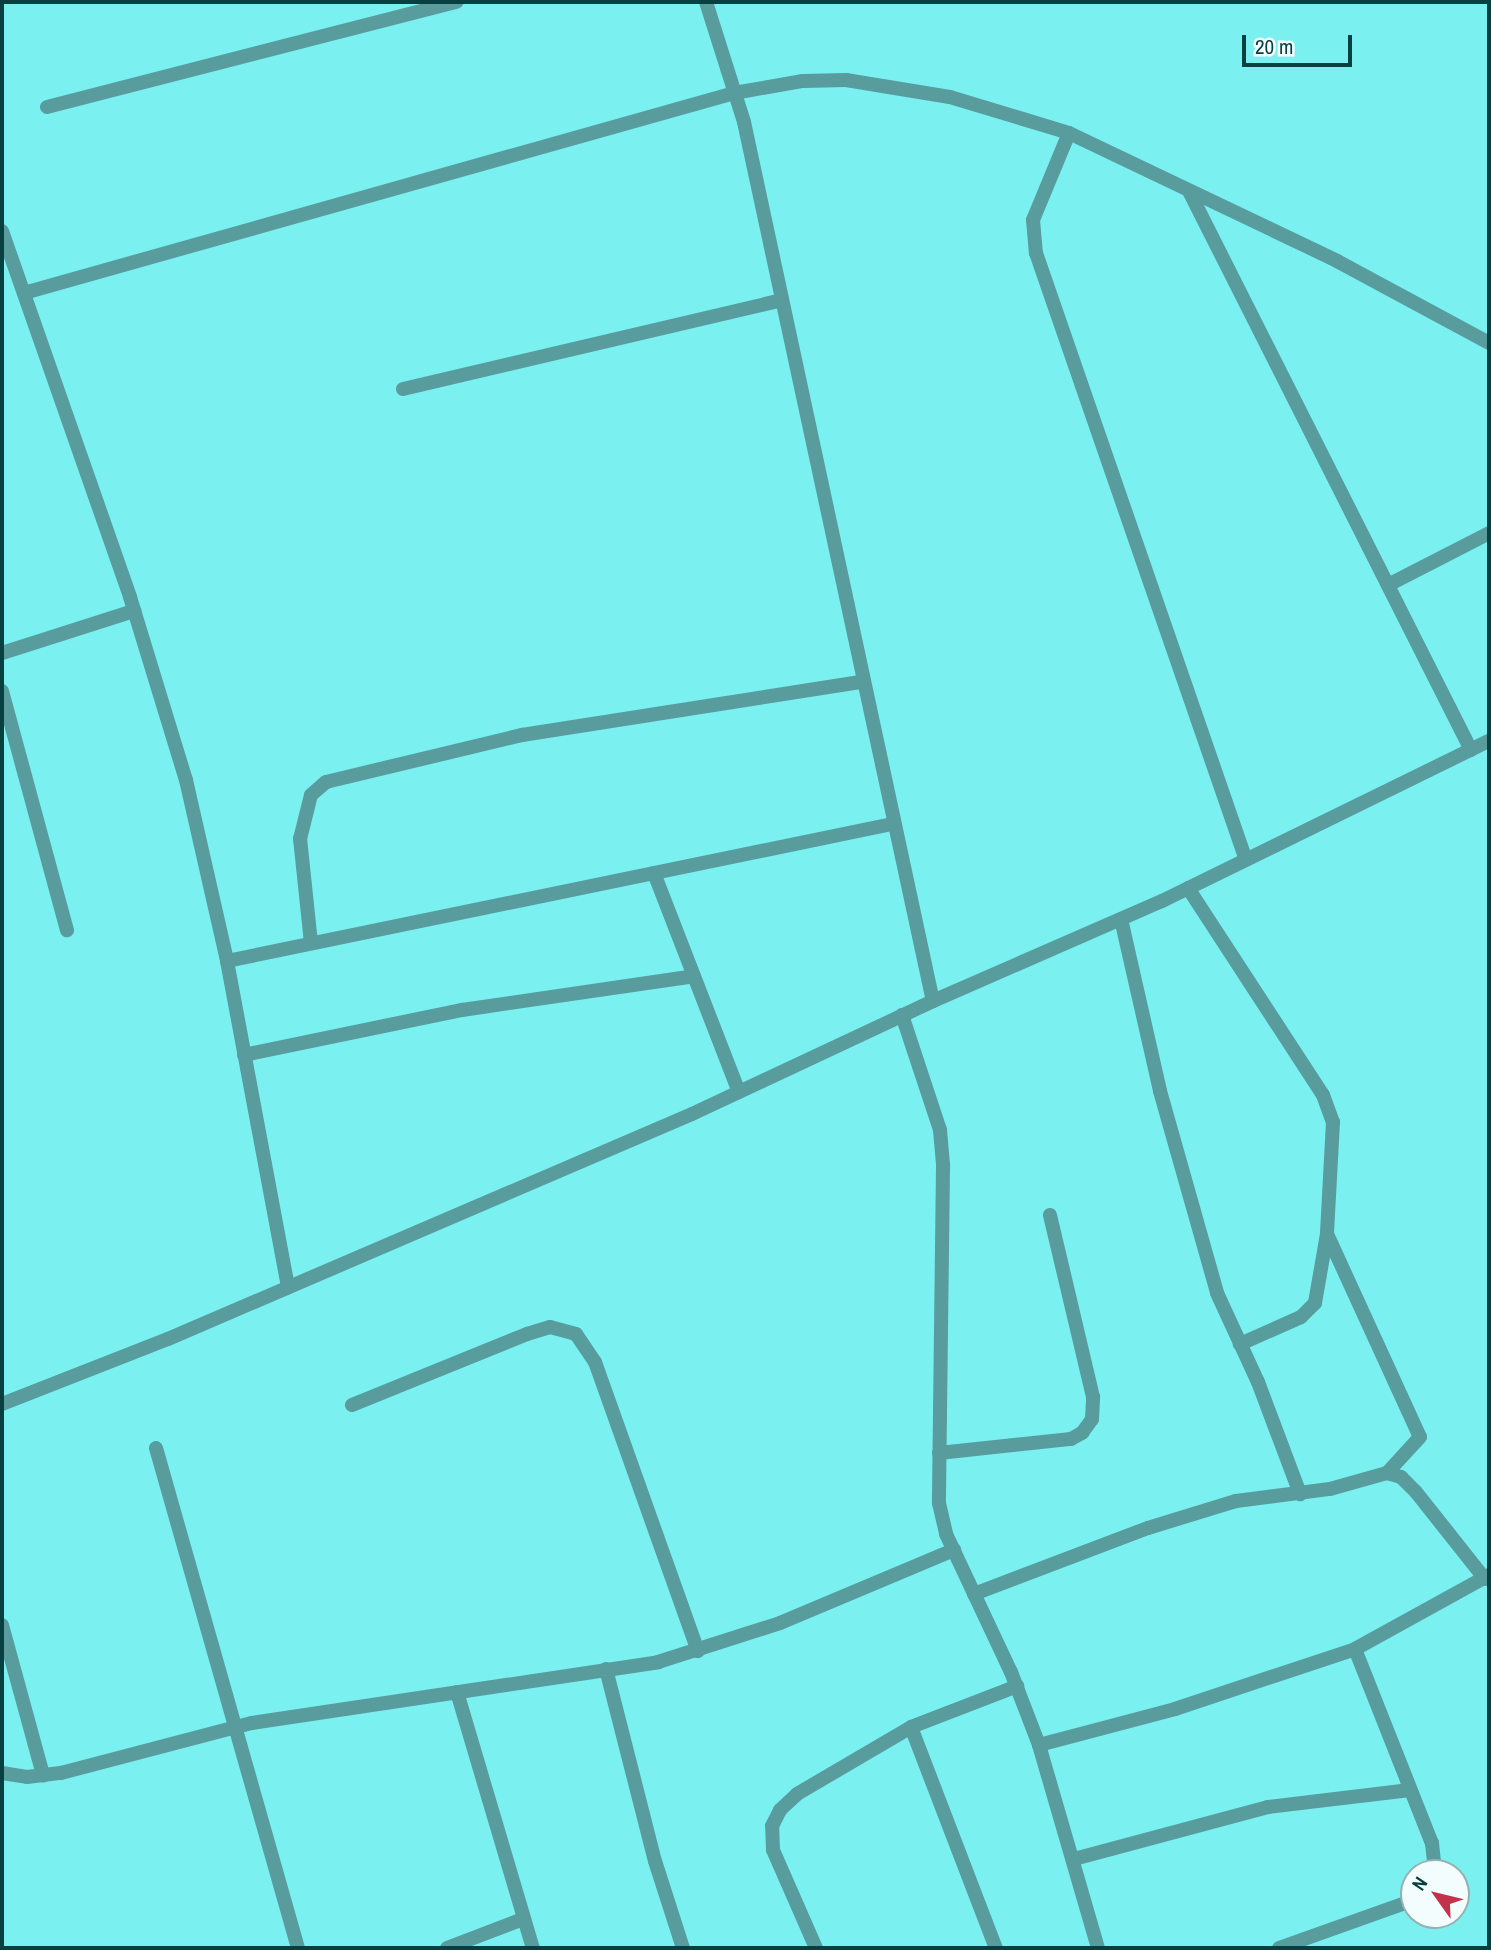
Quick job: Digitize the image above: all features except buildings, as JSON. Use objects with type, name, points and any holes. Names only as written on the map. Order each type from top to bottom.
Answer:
[{"type":"street","points":[[47,107],[457,2]]},
{"type":"street","points":[[706,2],[734,93],[782,300],[892,824],[933,1001]]},
{"type":"street","points":[[24,293],[734,93],[803,81],[846,80],[950,97],[1069,132],[1338,261],[1489,343]]},
{"type":"street","points":[[1069,132],[1033,220],[1037,253],[1246,860]]},
{"type":"street","points":[[1189,191],[1471,750]]},
{"type":"street","points":[[2,231],[6,256],[24,293],[134,611],[186,780],[227,961],[288,1287]]},
{"type":"street","points":[[403,389],[782,300]]},
{"type":"street","points":[[1388,585],[1489,533]]},
{"type":"street","points":[[2,653],[134,611]]},
{"type":"street","points":[[311,943],[300,839],[311,795],[326,782],[522,734],[862,682]]},
{"type":"street","points":[[2,691],[67,930]]},
{"type":"street","points":[[2,1404],[288,1287],[739,1092],[902,1015],[1188,888],[1489,741]]},
{"type":"street","points":[[227,961],[892,824]]},
{"type":"street","points":[[654,873],[739,1092]]},
{"type":"street","points":[[1188,888],[1323,1095],[1334,1140],[1327,1234],[1315,1303],[1301,1317],[1240,1344]]},
{"type":"street","points":[[1121,919],[1160,1091],[1209,1267],[1300,1494]]},
{"type":"street","points":[[244,1055],[463,1010],[694,976]]},
{"type":"street","points":[[902,1015],[940,1130],[939,1503],[954,1550],[1017,1686],[1039,1745],[1098,1948]]},
{"type":"street","points":[[939,1453],[1071,1439],[1082,1433],[1092,1419],[1093,1397],[1050,1215]]},
{"type":"street","points":[[1327,1234],[1420,1437],[1387,1474]]},
{"type":"street","points":[[352,1405],[527,1334],[550,1327],[576,1335],[595,1362],[698,1651]]},
{"type":"street","points":[[156,1448],[299,1948]]},
{"type":"street","points":[[974,1594],[1223,1504],[1260,1495],[1300,1494],[1387,1474],[1401,1477],[1416,1492],[1487,1577],[1356,1649],[1175,1709],[1039,1745]]},
{"type":"street","points":[[2,1773],[43,1775],[237,1727],[606,1669],[698,1651],[780,1623],[954,1550]]},
{"type":"street","points":[[2,1625],[43,1775]]},
{"type":"street","points":[[1356,1649],[1432,1843],[1434,1859]]},
{"type":"street","points":[[606,1669],[655,1861],[683,1948]]},
{"type":"street","points":[[816,1948],[774,1850],[772,1826],[780,1810],[797,1794],[911,1727],[1017,1686]]},
{"type":"street","points":[[457,1692],[533,1948]]},
{"type":"street","points":[[911,1727],[996,1948]]},
{"type":"street","points":[[1074,1859],[1268,1807],[1410,1790]]},
{"type":"street","points":[[1279,1948],[1400,1905]]},
{"type":"street","points":[[447,1948],[523,1919]]}]
